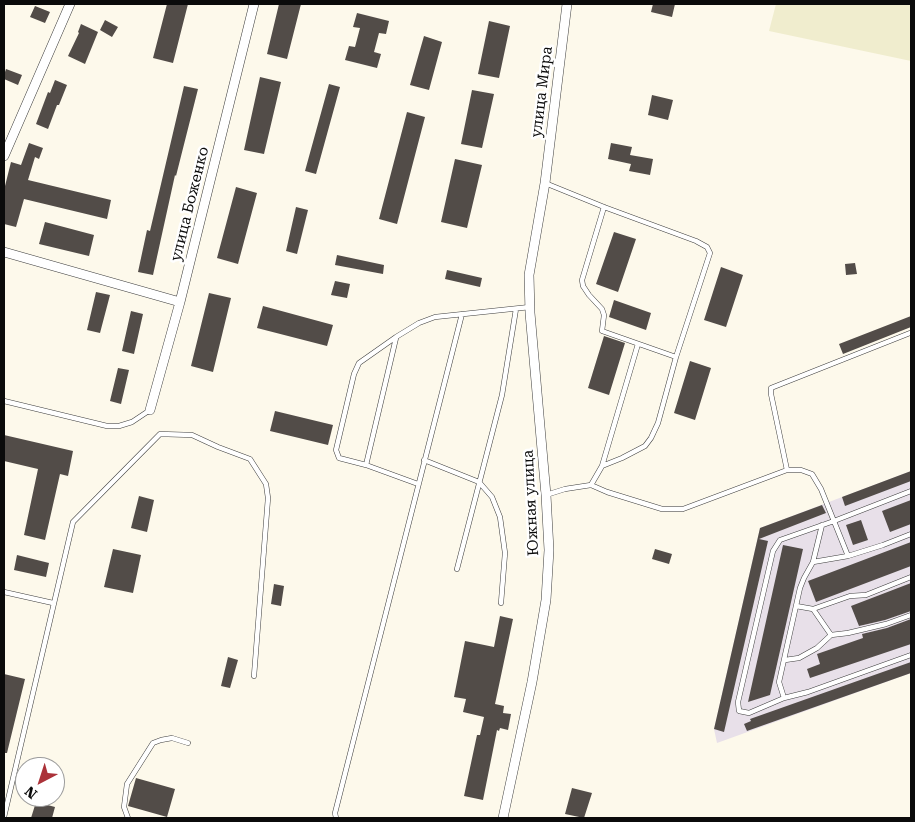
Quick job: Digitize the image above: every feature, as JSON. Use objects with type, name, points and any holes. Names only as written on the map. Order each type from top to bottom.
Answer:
[{"type":"street","points":[[4,156],[70,4]]},
{"type":"street","name":"улица Боженко","points":[[150,410],[180,302],[254,4]]},
{"type":"street","name":"улица Мира","points":[[545,183],[567,4]]},
{"type":"street","name":"Южная улица","points":[[503,818],[532,682],[546,600],[549,550],[529,275],[545,183]]},
{"type":"street","points":[[4,252],[180,302]]},
{"type":"lane","points":[[545,183],[696,241],[707,247],[710,253],[676,357],[658,423],[651,438],[645,446],[602,466]]},
{"type":"lane","points":[[604,207],[582,280],[588,295],[602,309],[604,316],[602,330],[676,357]]},
{"type":"lane","points":[[418,484],[366,465],[339,458],[336,450],[340,431],[354,374],[359,363],[418,323],[435,317],[530,307]]},
{"type":"lane","points":[[457,569],[502,396],[516,309]]},
{"type":"lane","points":[[336,818],[335,813],[462,314]]},
{"type":"lane","points":[[786,470],[771,394],[772,388],[910,333]]},
{"type":"lane","points":[[366,465],[396,337]]},
{"type":"lane","points":[[591,485],[602,466],[638,344]]},
{"type":"lane","points":[[4,401],[107,426],[119,426],[132,422],[150,410]]},
{"type":"lane","points":[[4,816],[73,522],[160,434],[192,435],[250,458],[266,484],[268,498],[254,676]]},
{"type":"lane","points":[[424,460],[479,482],[492,497],[500,517],[505,553],[500,603]]},
{"type":"lane","points":[[546,495],[565,489],[591,485],[607,492],[662,509],[683,509],[786,470],[801,470],[812,474],[821,489],[848,556]]},
{"type":"lane","points":[[911,492],[780,540],[773,551],[738,702],[740,712],[749,713],[784,698],[808,692],[911,655]]},
{"type":"lane","points":[[784,698],[779,682],[800,588],[813,562],[822,525]]},
{"type":"lane","points":[[813,562],[848,556],[911,534]]},
{"type":"lane","points":[[796,606],[812,609],[850,596],[866,595],[911,577]]},
{"type":"lane","points":[[4,592],[53,603]]},
{"type":"lane","points":[[812,609],[831,635]]},
{"type":"lane","points":[[785,660],[799,658],[818,648],[831,635],[886,624],[911,615]]},
{"type":"lane","points":[[128,818],[124,806],[127,784],[153,743],[172,738],[188,743]]},
{"type":"shaded area","points":[[776,4],[911,4],[911,61],[769,31]]},
{"type":"shaded area","points":[[911,471],[911,673],[717,743],[714,729],[760,528]]},
{"type":"building","points":[[167,4],[188,4],[173,63],[153,58]]},
{"type":"building","points":[[279,4],[301,4],[287,59],[267,54]]},
{"type":"building","points":[[653,4],[675,4],[672,17],[651,12]]},
{"type":"building","points":[[35,6],[50,12],[45,23],[30,17]]},
{"type":"building","points":[[357,13],[389,21],[386,34],[379,33],[374,52],[381,54],[377,68],[345,60],[349,46],[355,47],[360,28],[353,27]]},
{"type":"building","points":[[105,20],[118,27],[112,37],[100,30]]},
{"type":"building","points":[[489,21],[510,26],[499,78],[478,74]]},
{"type":"building","points":[[81,24],[98,32],[85,64],[68,56],[79,33]]},
{"type":"building","points":[[424,36],[442,42],[429,90],[410,85]]},
{"type":"building","points":[[6,69],[22,75],[18,85],[4,79]]},
{"type":"building","points":[[260,77],[281,82],[264,154],[244,150]]},
{"type":"building","points":[[55,80],[67,85],[48,129],[36,124],[48,92],[50,93]]},
{"type":"building","points":[[329,84],[340,87],[316,174],[305,171]]},
{"type":"building","points":[[184,86],[198,89],[175,175],[153,275],[138,272],[147,230],[150,231]]},
{"type":"building","points":[[472,90],[494,94],[482,148],[461,144]]},
{"type":"building","points":[[652,95],[673,100],[668,120],[648,115]]},
{"type":"building","points":[[407,112],[425,117],[397,224],[379,219]]},
{"type":"building","points":[[29,143],[43,148],[39,159],[35,157],[28,180],[111,200],[107,219],[24,199],[16,227],[4,224],[4,190],[11,162],[21,165]]},
{"type":"building","points":[[611,143],[632,147],[630,155],[653,159],[650,175],[629,171],[631,164],[608,159]]},
{"type":"building","points":[[455,159],[482,165],[467,228],[441,222]]},
{"type":"building","points":[[236,187],[257,193],[238,264],[217,258]]},
{"type":"building","points":[[296,207],[308,210],[297,254],[286,251]]},
{"type":"building","points":[[45,222],[94,235],[89,256],[39,244]]},
{"type":"building","points":[[614,232],[636,239],[618,292],[596,284]]},
{"type":"building","points":[[337,255],[384,265],[383,274],[335,265]]},
{"type":"building","points":[[855,263],[857,274],[846,275],[845,264]]},
{"type":"building","points":[[721,267],[743,275],[726,327],[704,320]]},
{"type":"building","points":[[447,270],[482,278],[480,287],[445,279]]},
{"type":"building","points":[[335,281],[350,284],[347,298],[331,295]]},
{"type":"building","points":[[96,292],[110,295],[100,333],[87,330]]},
{"type":"building","points":[[209,293],[231,298],[213,372],[191,366]]},
{"type":"building","points":[[614,300],[651,313],[646,330],[609,317]]},
{"type":"building","points":[[263,306],[333,325],[327,346],[257,328]]},
{"type":"building","points":[[131,311],[143,314],[134,354],[122,351]]},
{"type":"building","points":[[911,316],[911,327],[843,354],[839,344]]},
{"type":"building","points":[[604,336],[625,343],[609,395],[588,388]]},
{"type":"building","points":[[690,361],[711,368],[695,420],[674,413]]},
{"type":"building","points":[[118,368],[129,370],[121,404],[110,401]]},
{"type":"building","points":[[275,411],[333,425],[328,445],[270,431]]},
{"type":"building","points":[[4,435],[73,451],[68,476],[60,474],[45,540],[24,535],[38,469],[4,461]]},
{"type":"building","points":[[911,471],[911,481],[845,506],[842,497]]},
{"type":"building","points":[[139,496],[154,500],[147,532],[131,528]]},
{"type":"building","points":[[911,500],[911,524],[890,532],[882,511]]},
{"type":"building","points":[[822,505],[826,513],[759,539],[768,541],[724,732],[714,729],[760,528]]},
{"type":"building","points":[[861,520],[868,540],[853,545],[846,525]]},
{"type":"building","points":[[911,542],[911,566],[816,602],[808,581]]},
{"type":"building","points":[[783,545],[803,549],[770,695],[748,702]]},
{"type":"building","points":[[113,549],[141,555],[133,593],[104,587]]},
{"type":"building","points":[[655,549],[672,554],[669,564],[652,559]]},
{"type":"building","points":[[17,555],[49,563],[46,577],[14,570]]},
{"type":"building","points":[[911,583],[911,611],[859,626],[851,606]]},
{"type":"building","points":[[274,584],[284,586],[281,606],[271,604]]},
{"type":"building","points":[[500,616],[513,619],[495,704],[504,706],[503,713],[511,714],[508,730],[500,728],[499,731],[497,730],[483,800],[464,796],[477,735],[480,735],[484,717],[463,712],[466,699],[454,697],[465,641],[494,647]]},
{"type":"building","points":[[911,619],[911,644],[810,678],[807,669],[820,664],[817,654],[863,638],[862,634],[887,628]]},
{"type":"building","points":[[228,657],[238,660],[230,688],[221,686]]},
{"type":"building","points":[[911,662],[911,673],[747,731],[744,724],[751,721],[750,719]]},
{"type":"building","points":[[4,674],[25,679],[7,753],[4,753]]},
{"type":"building","points":[[136,778],[175,789],[167,817],[128,806]]},
{"type":"building","points":[[572,788],[592,793],[584,818],[565,814]]},
{"type":"building","points":[[34,807],[55,807],[52,818],[31,818]]}]
